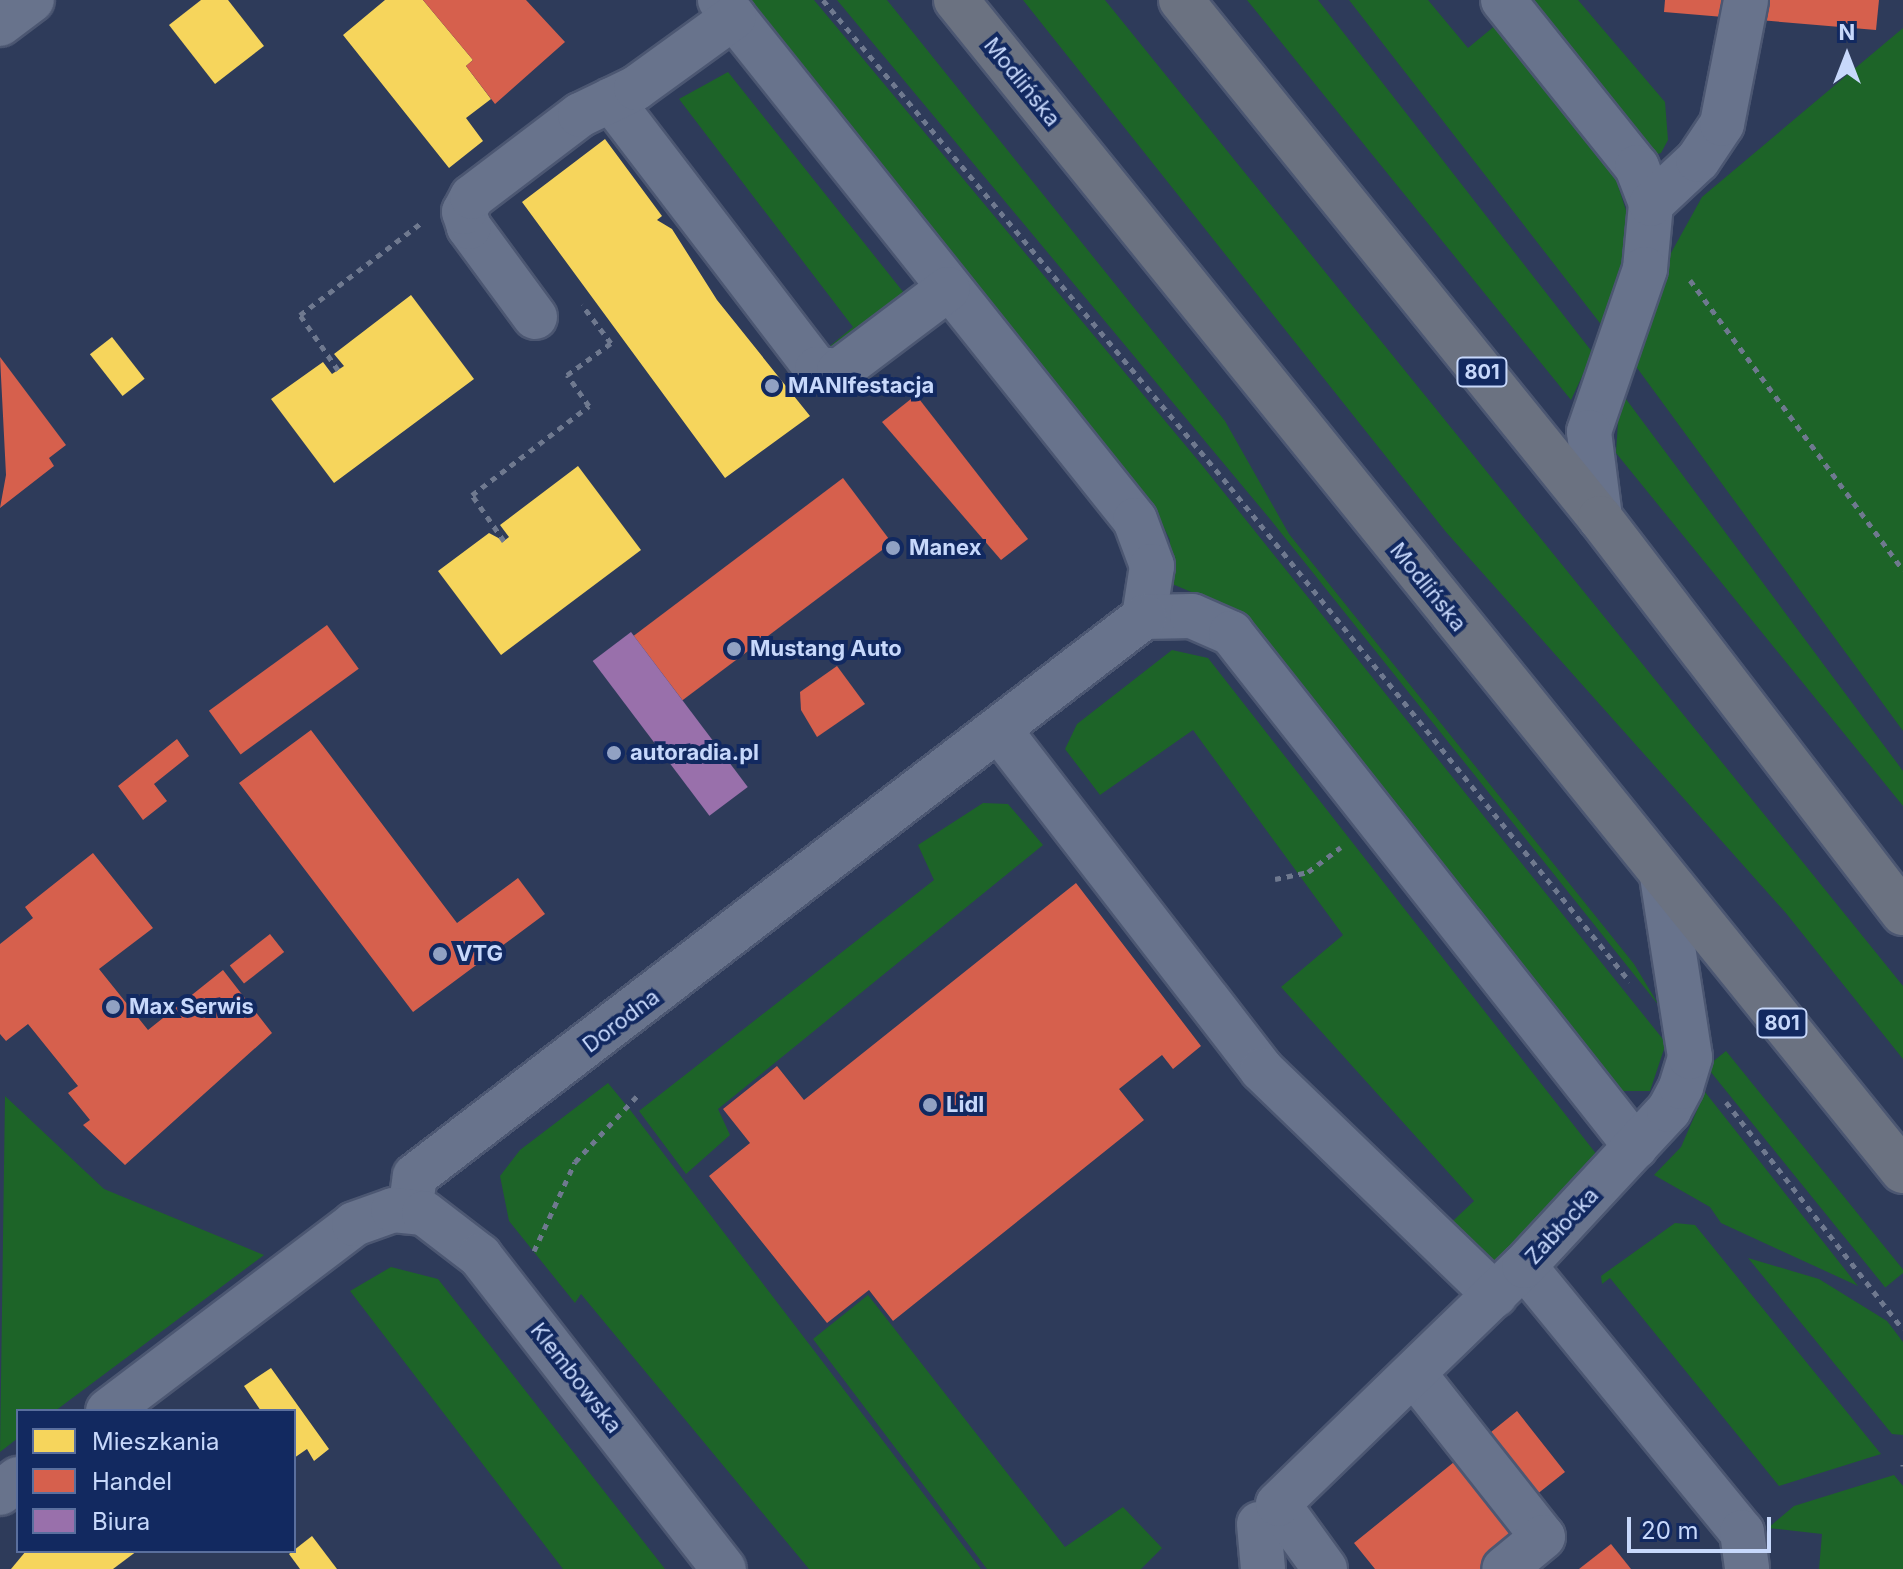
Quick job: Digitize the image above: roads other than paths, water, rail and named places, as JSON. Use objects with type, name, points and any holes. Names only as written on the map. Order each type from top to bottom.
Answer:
[{"type":"main road","name":"Modlińska","points":[[956,0],[1903,1171]]},
{"type":"main road","name":"801","points":[[1181,0],[1600,518],[1903,913]]},
{"type":"street","points":[[0,24],[32,0]]},
{"type":"street","points":[[1503,0],[1637,167],[1651,204],[1645,269],[1589,432],[1600,518]]},
{"type":"street","points":[[1651,204],[1698,160],[1722,124],[1746,0]]},
{"type":"street","points":[[535,317],[464,212],[490,183],[611,100],[727,9],[1135,520],[1152,566],[1144,617],[1192,616],[1231,633],[1636,1147]]},
{"type":"street","points":[[611,100],[817,369],[839,371],[948,289]]},
{"type":"street","name":"Dorodna","points":[[410,1211],[415,1176],[1000,731],[1144,617]]},
{"type":"street","points":[[1000,731],[1262,1070],[1510,1281],[1742,1532],[1747,1569]]},
{"type":"street","name":"Zabłocka","points":[[1268,1514],[1510,1281],[1669,1110],[1690,1057],[1662,876]]},
{"type":"street","points":[[111,1409],[354,1224],[410,1211]]},
{"type":"street","name":"Klembowska","points":[[410,1211],[439,1218],[480,1256],[724,1569]]},
{"type":"street","points":[[1415,1375],[1543,1537],[1504,1569]]},
{"type":"street","points":[[0,1493],[16,1481]]},
{"type":"street","points":[[1263,1569],[1268,1514]]},
{"type":"street","points":[[1268,1514],[1325,1569]]},
{"type":"place","name":"MANIfestacja","points":[[772,386]]},
{"type":"place","name":"Manex","points":[[893,548]]},
{"type":"place","name":"Mustang Auto","points":[[734,649]]},
{"type":"place","name":"autoradia.pl","points":[[614,753]]},
{"type":"place","name":"VTG","points":[[440,954]]},
{"type":"place","name":"Max Serwis","points":[[113,1007]]},
{"type":"place","name":"Lidl","points":[[930,1105]]}]
